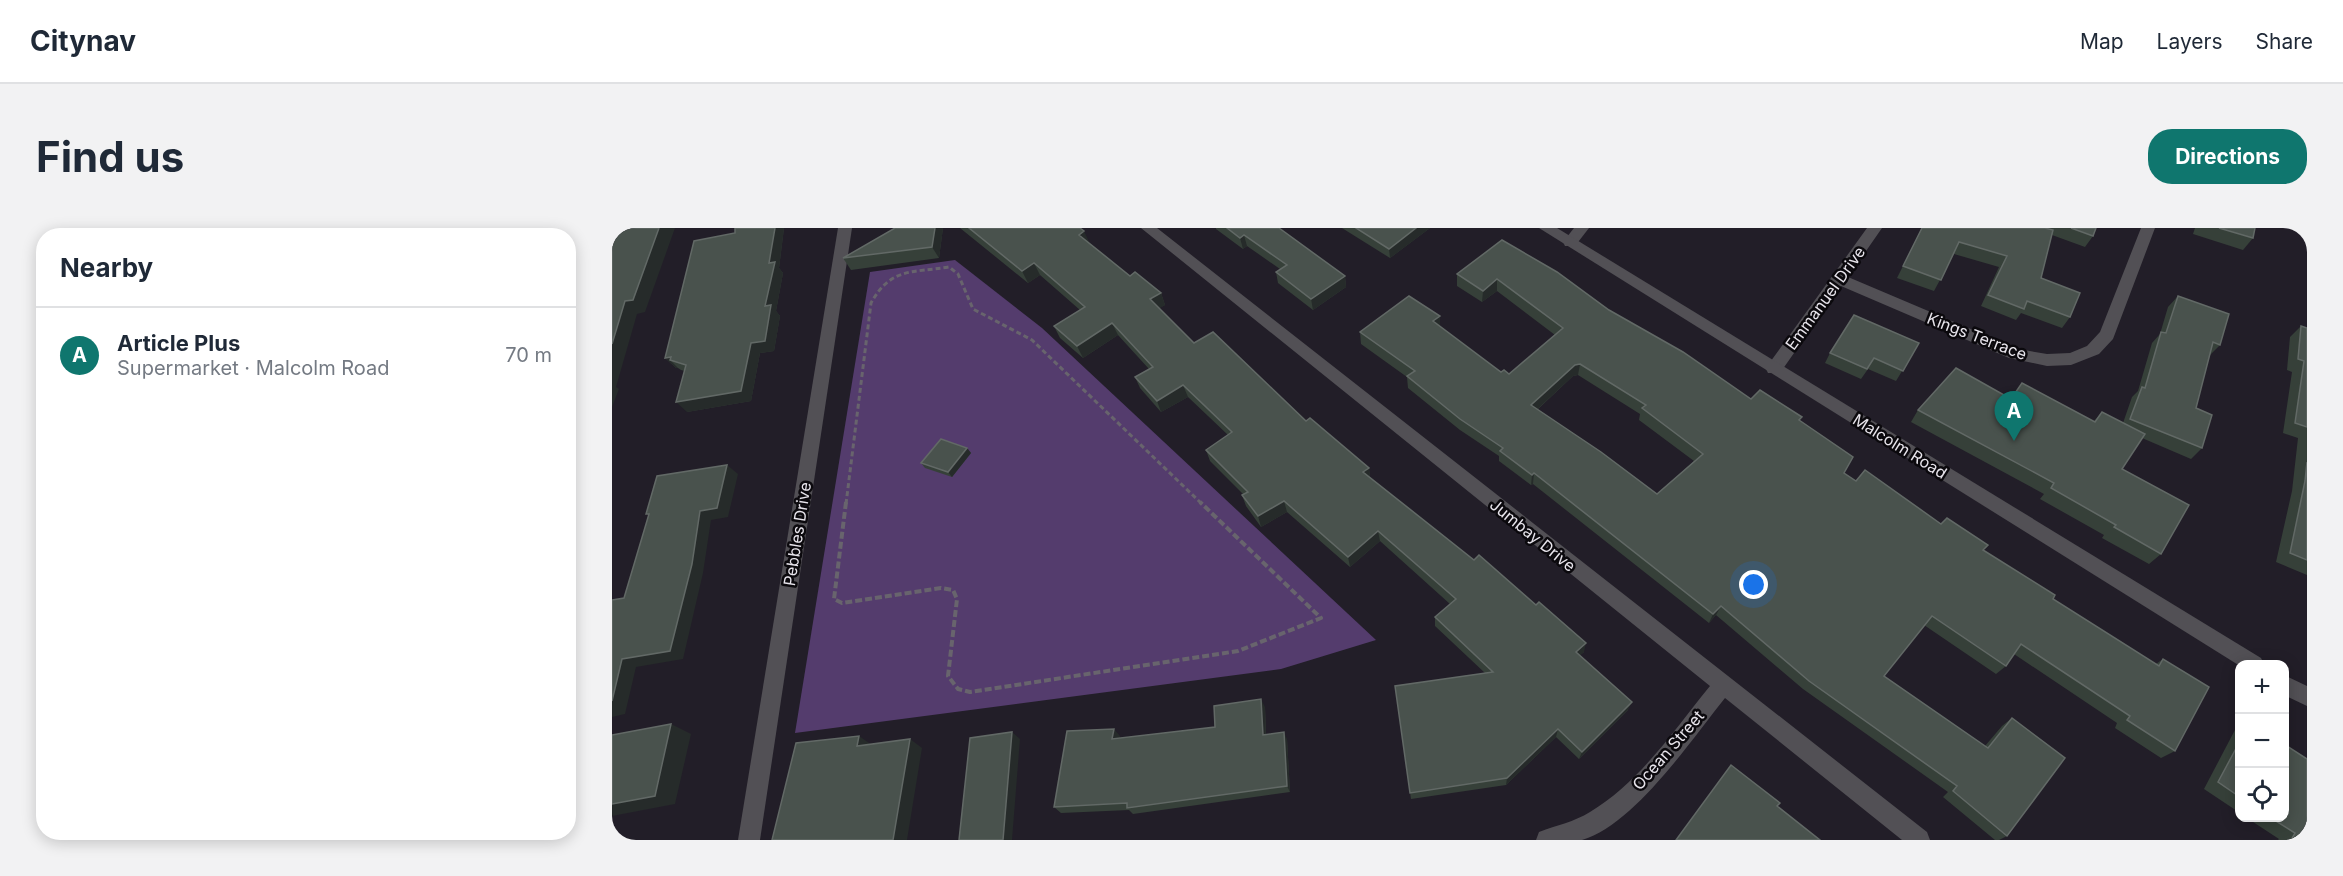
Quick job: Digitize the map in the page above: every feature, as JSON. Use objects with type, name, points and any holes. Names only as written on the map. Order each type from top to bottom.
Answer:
[{"type":"street","name":"Pebbles Drive","points":[[749,840],[845,228]]},
{"type":"street","name":"Malcolm Road","points":[[1546,228],[2247,660]]},
{"type":"street","points":[[1570,242],[1582,228]]},
{"type":"street","name":"Emmanuel Drive","points":[[1774,369],[1875,228]]},
{"type":"street","name":"Kings Terrace","points":[[1839,279],[2015,354],[2047,360],[2071,359],[2093,350],[2107,335],[2148,228]]},
{"type":"street","name":"Jumbay Drive","points":[[1157,230],[1722,686],[1919,840]]},
{"type":"street","name":"Ocean Street","points":[[1546,840],[1599,819],[1641,785],[1722,686]]},
{"type":"street","points":[[2289,687],[2307,698]]},
{"type":"path","points":[[948,267],[958,274],[973,309],[1032,340],[1321,618],[1238,651],[970,692],[958,689],[948,676],[957,599],[953,590],[941,588],[842,603],[834,599],[871,303],[881,285],[891,277],[948,267]]},
{"type":"shaded area","points":[[955,260],[1042,328],[1376,640],[1281,669],[795,733],[870,272]]},
{"type":"building","points":[[612,228],[659,228],[633,300],[625,301],[612,344]]},
{"type":"building","points":[[735,228],[775,228],[769,263],[775,262],[765,306],[771,305],[765,341],[751,343],[741,391],[676,402],[686,365],[670,360],[671,357],[665,358],[694,241],[735,233]]},
{"type":"building","points":[[895,228],[935,228],[932,247],[843,258]]},
{"type":"building","points":[[969,228],[1080,228],[1084,231],[1079,235],[1130,276],[1135,272],[1161,293],[1150,299],[1194,343],[1213,332],[1306,421],[1310,418],[1369,468],[1363,472],[1474,560],[1479,555],[1536,605],[1539,602],[1586,643],[1576,652],[1632,702],[1582,752],[1558,729],[1507,778],[1410,793],[1395,686],[1493,672],[1435,617],[1456,599],[1378,531],[1348,557],[1284,501],[1258,516],[1242,495],[1248,492],[1206,450],[1232,432],[1183,385],[1157,401],[1135,377],[1153,367],[1112,323],[1077,346],[1054,326],[1085,307],[1034,263],[1022,271]]},
{"type":"building","points":[[1227,228],[1279,228],[1345,276],[1311,299],[1276,272],[1287,265],[1244,235],[1240,238]]},
{"type":"building","points":[[1356,228],[1416,228],[1389,249]]},
{"type":"building","points":[[1922,228],[2045,228],[2053,230],[2041,278],[2080,293],[2070,317],[2027,301],[2024,309],[1988,295],[2007,256],[1959,242],[1941,280],[1903,266]]},
{"type":"building","points":[[2071,228],[2096,228],[2093,236]]},
{"type":"building","points":[[2219,228],[2255,228],[2253,238]]},
{"type":"building","points":[[1502,240],[1557,272],[1609,310],[1683,352],[1751,399],[1760,390],[1802,417],[1799,420],[1853,457],[1844,473],[1856,481],[1865,470],[1941,524],[1947,518],[1988,545],[1983,550],[2055,595],[2053,599],[2159,666],[2163,659],[2209,687],[2175,751],[2127,720],[2130,716],[2021,644],[2006,666],[1932,616],[1884,676],[1988,748],[2012,718],[2065,758],[2007,836],[1953,791],[1957,786],[1809,681],[1721,606],[1713,614],[1534,473],[1532,475],[1500,451],[1503,448],[1460,419],[1407,376],[1415,371],[1360,332],[1409,296],[1440,316],[1433,321],[1501,372],[1504,370],[1509,374],[1563,328],[1497,279],[1483,291],[1457,274]],"holes":[[[1580,364],[1646,405],[1642,408],[1703,454],[1657,494],[1601,452],[1531,405],[1575,365]]]},
{"type":"building","points":[[2178,296],[2229,314],[2220,345],[2213,342],[2196,408],[2212,415],[2202,448],[2130,419],[2142,387],[2145,388],[2161,332],[2166,333]]},
{"type":"building","points":[[1854,315],[1919,343],[1903,371],[1874,358],[1867,369],[1830,353]]},
{"type":"building","points":[[2301,326],[2307,328],[2307,427],[2295,423],[2304,361],[2298,359]]},
{"type":"building","points":[[1956,368],[2011,399],[2022,383],[2095,422],[2102,412],[2145,434],[2122,469],[2189,505],[2161,554],[2051,488],[2054,483],[1918,410]]},
{"type":"building","points":[[941,439],[967,448],[948,472],[921,463]]},
{"type":"building","points":[[2307,462],[2307,560],[2290,553]]},
{"type":"building","points":[[727,465],[717,508],[700,511],[692,564],[670,651],[622,659],[612,701],[612,600],[624,598],[649,514],[646,514],[657,476]]},
{"type":"building","points":[[1261,699],[1263,735],[1284,732],[1287,786],[1127,808],[1127,803],[1054,807],[1067,731],[1114,729],[1112,739],[1215,727],[1214,706]]},
{"type":"building","points":[[671,724],[655,796],[612,804],[612,735]]},
{"type":"building","points":[[1012,732],[1003,840],[959,840],[970,738]]},
{"type":"building","points":[[859,736],[857,746],[910,739],[893,840],[772,840],[796,743]]},
{"type":"building","points":[[2289,747],[2307,759],[2307,840],[2291,840],[2295,833],[2277,822],[2289,822]]},
{"type":"building","points":[[2235,750],[2235,794],[2218,782]]},
{"type":"building","points":[[1731,765],[1780,803],[1777,806],[1820,840],[1676,840]]},
{"type":"place","name":"Article Plus","points":[[2014,441]]}]
